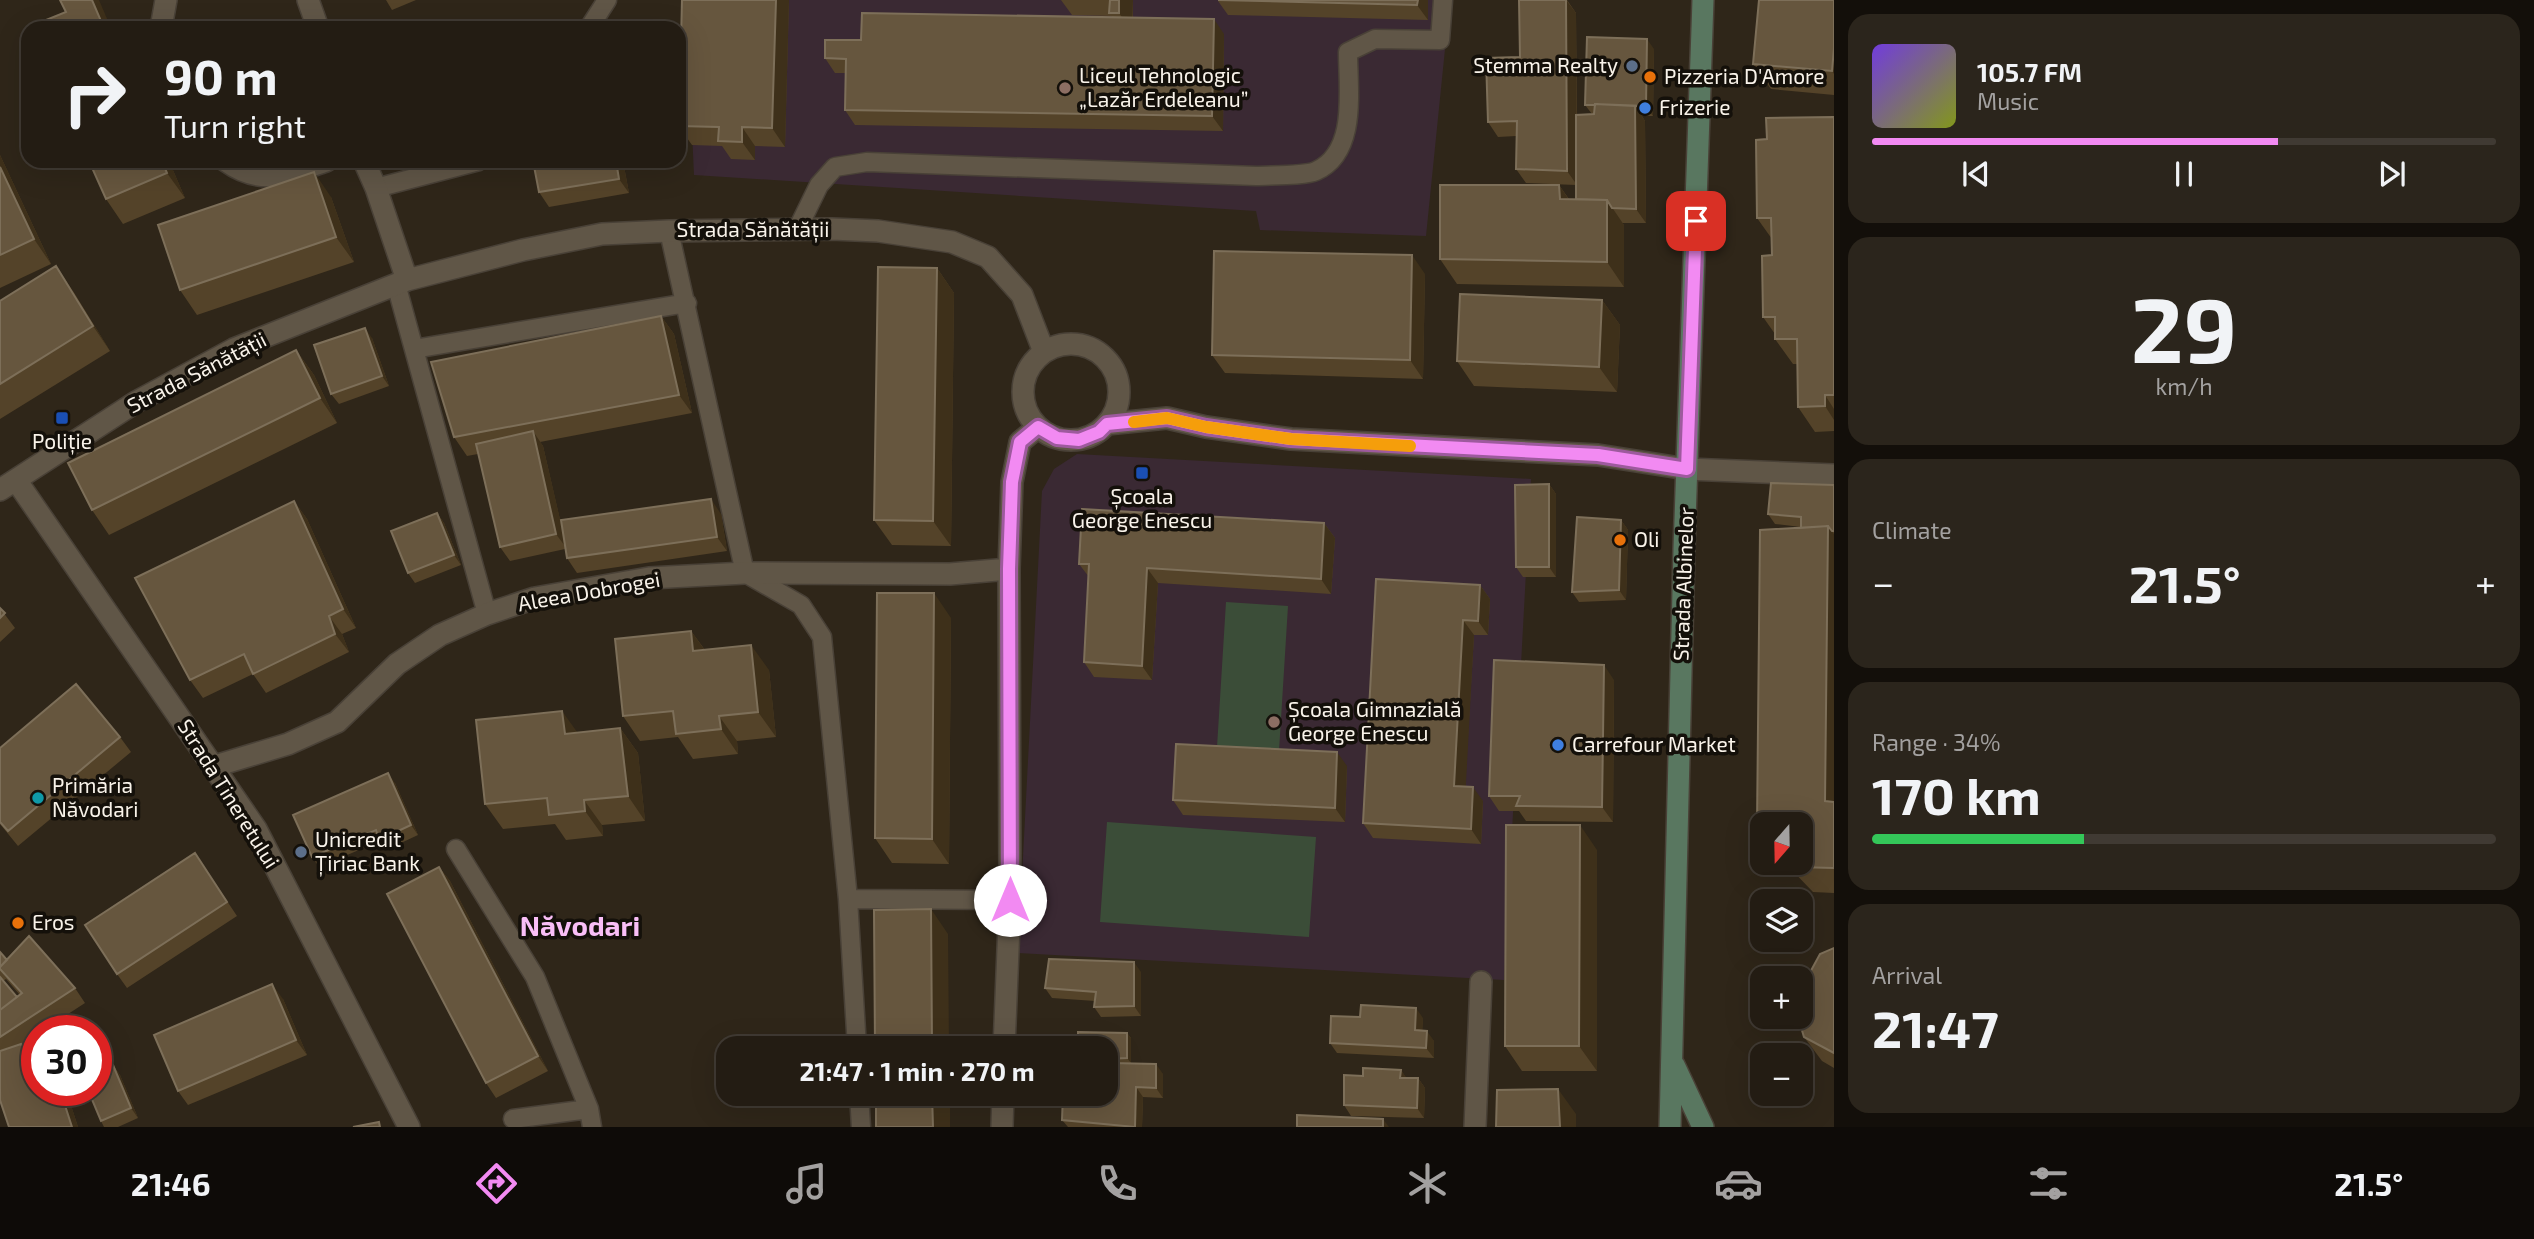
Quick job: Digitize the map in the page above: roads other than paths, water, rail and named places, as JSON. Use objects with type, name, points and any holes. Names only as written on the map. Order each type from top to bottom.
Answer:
[{"type":"street","points":[[162,21],[166,0]]},
{"type":"street","points":[[308,0],[316,21]]},
{"type":"street","name":"Strada Albinelor","points":[[1670,1127],[1687,469],[1703,0]]},
{"type":"street","points":[[235,168],[240,172],[276,177],[305,168]]},
{"type":"street","points":[[367,168],[376,188],[402,282]]},
{"type":"street","name":"Strada Sănătății","points":[[8,485],[136,402],[234,349],[402,282],[523,250],[602,234],[798,228],[878,231],[952,242],[988,257],[1022,295],[1044,352]]},
{"type":"street","points":[[1074,344],[1089,347],[1102,355],[1112,367],[1120,396],[1116,411],[1107,424],[1099,432],[1079,440],[1057,438],[1038,427],[1024,403],[1023,388],[1034,362],[1044,352],[1074,344]]},
{"type":"street","points":[[1107,424],[1167,418],[1206,427],[1291,439],[1598,455],[1687,469],[1834,475]]},
{"type":"street","points":[[1004,1036],[1010,900],[1009,569],[1012,482],[1020,442],[1038,427]]},
{"type":"street","name":"Strada Tineretului","points":[[8,485],[215,766],[256,829],[409,1127]]},
{"type":"street","name":"Aleea Dobrogei","points":[[215,766],[288,744],[337,722],[397,664],[440,635],[486,614],[536,598],[649,578],[745,573],[950,574],[1009,569]]},
{"type":"street","points":[[1475,1127],[1481,982]]},
{"type":"street","points":[[1672,1060],[1703,1127]]},
{"type":"street","points":[[1002,1127],[1003,1106]]},
{"type":"lane","points":[[594,21],[607,0]]},
{"type":"lane","points":[[798,228],[819,185],[835,167],[867,162],[1256,176],[1315,172],[1334,158],[1347,127],[1349,52],[1375,39],[1440,40],[1443,0]]},
{"type":"lane","points":[[376,188],[452,168]]},
{"type":"lane","points":[[669,231],[745,573],[801,605],[822,637],[848,900],[856,1036]]},
{"type":"lane","points":[[402,282],[414,349],[486,614]]},
{"type":"lane","points":[[414,349],[687,303]]},
{"type":"lane","points":[[456,849],[535,977],[589,1109],[592,1127]]},
{"type":"lane","points":[[848,900],[1010,900]]},
{"type":"lane","points":[[860,1106],[861,1127]]},
{"type":"lane","points":[[513,1119],[589,1109]]},
{"type":"place","name":"Stemma Realty","points":[[1632,66]]},
{"type":"place","name":"Pizzeria D'Amore","points":[[1650,77]]},
{"type":"place","name":"Liceul Tehnologic „Lazăr Erdeleanu”","points":[[1065,88]]},
{"type":"place","name":"Frizerie","points":[[1645,108]]},
{"type":"place","name":"Poliție","points":[[62,418]]},
{"type":"place","name":"Școala George Enescu","points":[[1142,473]]},
{"type":"place","name":"Oli","points":[[1620,540]]},
{"type":"place","name":"Școala Gimnazială George Enescu","points":[[1274,722]]},
{"type":"place","name":"Carrefour Market","points":[[1558,745]]},
{"type":"place","name":"Primăria Năvodari","points":[[38,798]]},
{"type":"place","name":"Unicredit Țiriac Bank","points":[[301,852]]},
{"type":"place","name":"Eros","points":[[18,923]]},
{"type":"district","name":"Năvodari","points":[[580,926]]}]
